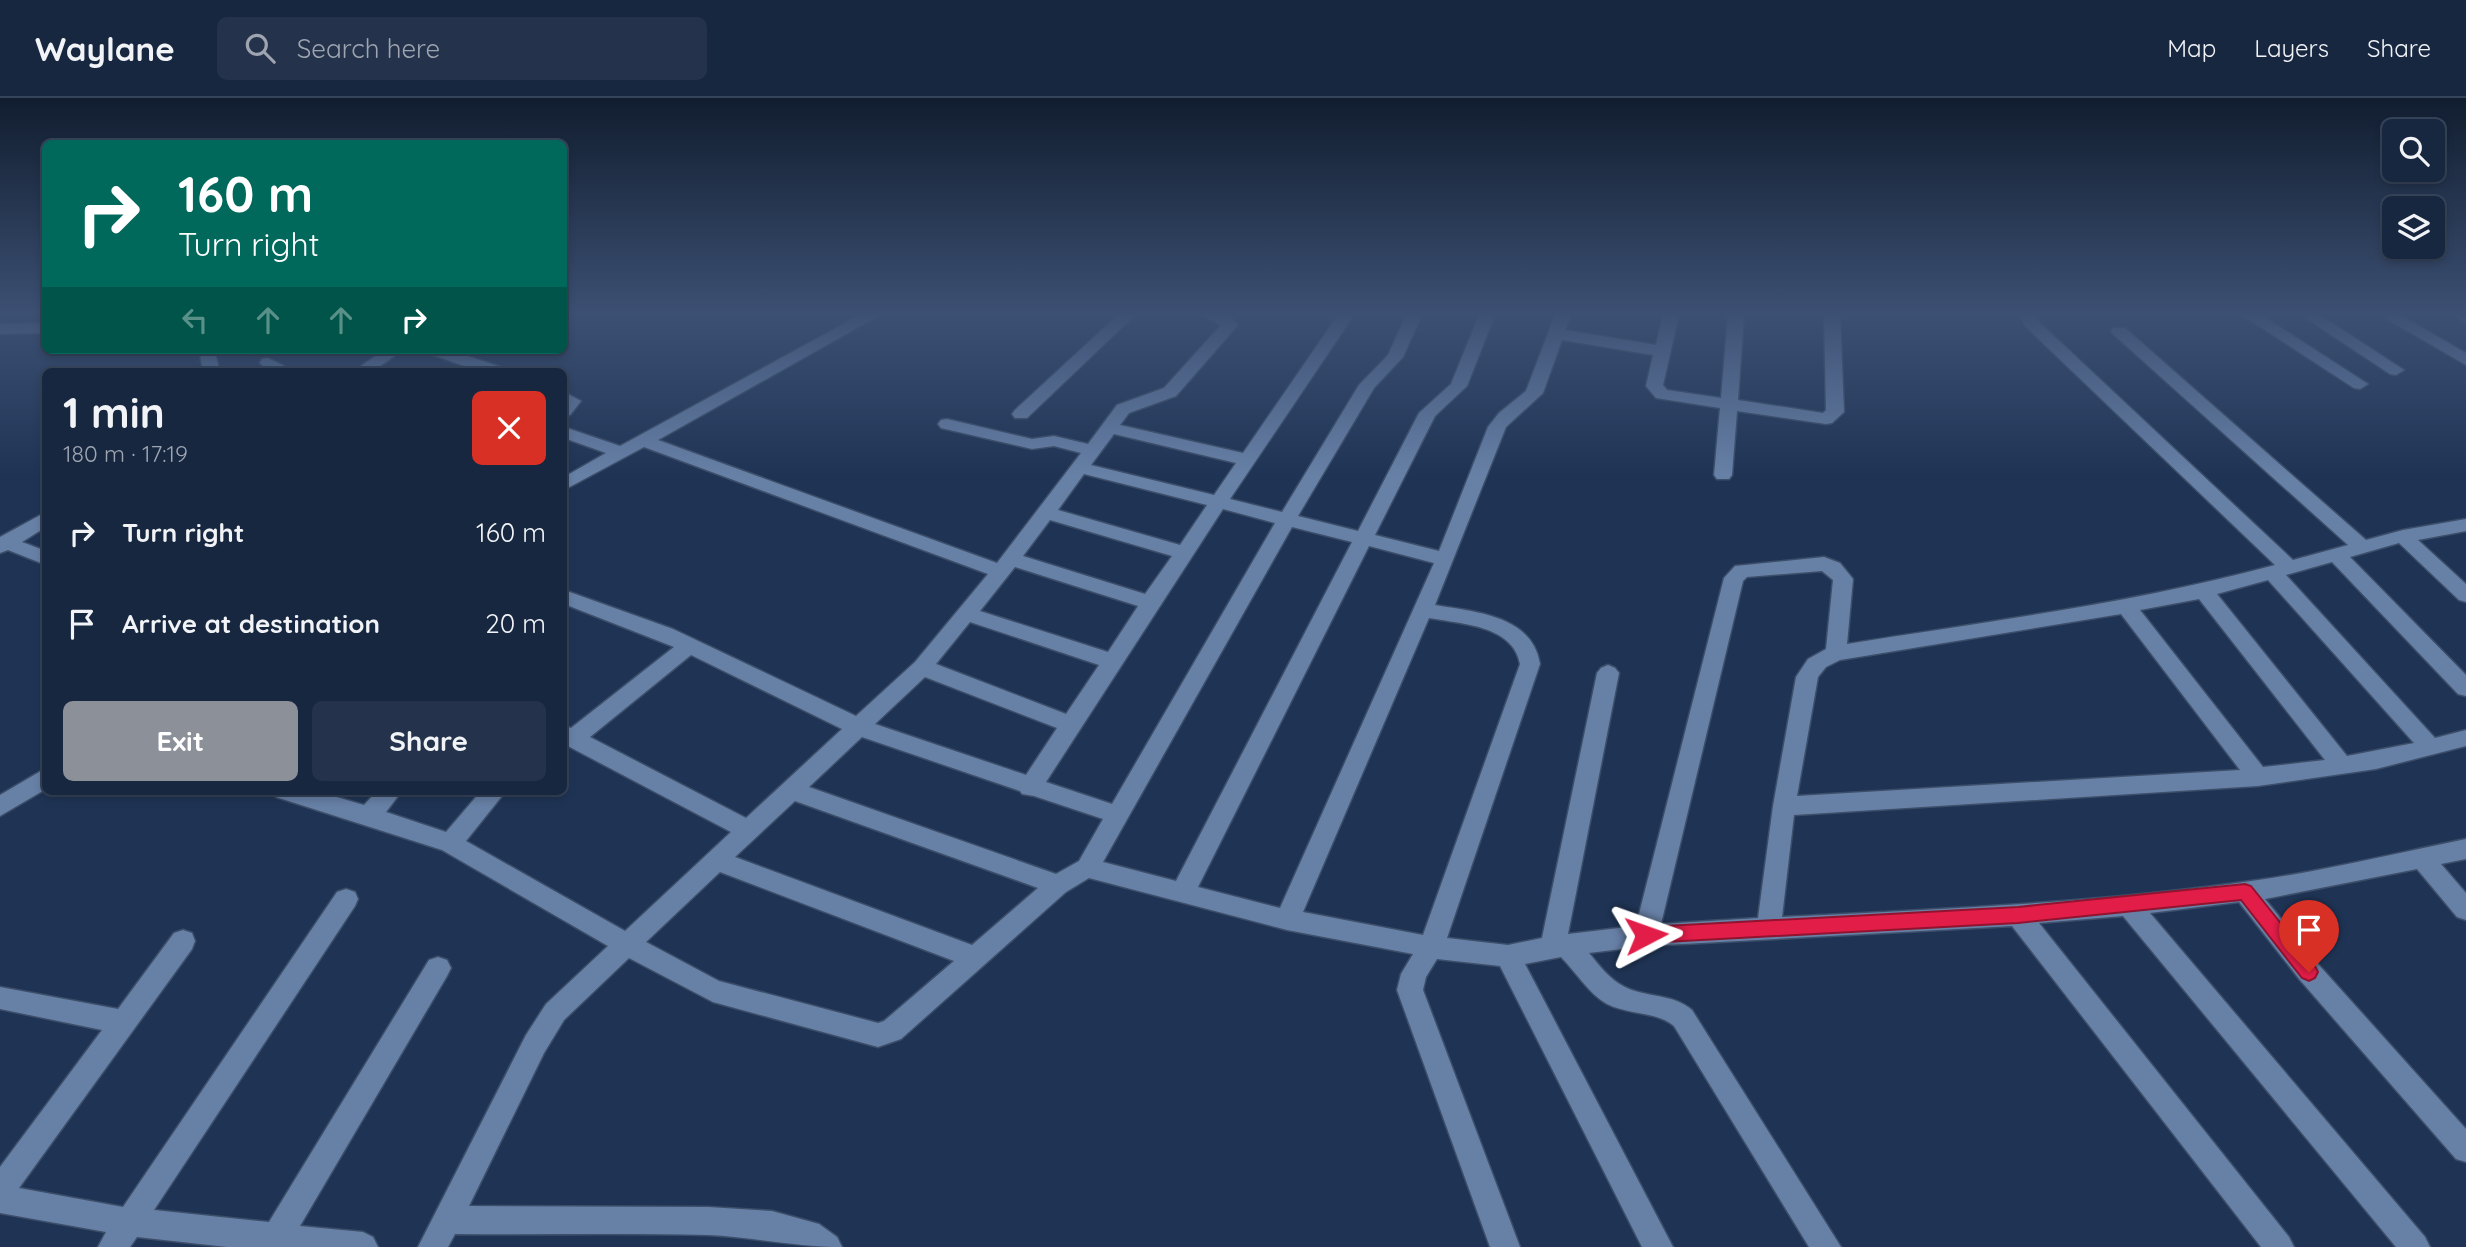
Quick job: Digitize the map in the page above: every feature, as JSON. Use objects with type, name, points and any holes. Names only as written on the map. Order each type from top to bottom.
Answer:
[{"type":"street","points":[[567,482],[775,369]]},
{"type":"street","points":[[1021,414],[1070,369]]},
{"type":"street","points":[[433,1247],[543,1029],[572,994],[922,667],[1006,565],[1084,458],[1128,405],[1165,396],[1192,369]]},
{"type":"street","points":[[1030,788],[1150,603],[1310,369]]},
{"type":"street","points":[[298,795],[450,843],[713,991],[863,1033],[878,1035],[892,1031],[1058,885],[1087,868],[1287,519],[1367,385],[1383,369]]},
{"type":"street","points":[[1182,894],[1428,413],[1459,386],[1466,369]]},
{"type":"street","points":[[1287,920],[1445,559],[1497,427],[1507,414],[1526,402],[1534,393],[1543,369]]},
{"type":"street","points":[[1658,369],[1654,386],[1657,391],[1670,397],[1817,418],[1832,416],[1835,412],[1834,369]]},
{"type":"street","points":[[1723,475],[1731,369]]},
{"type":"street","points":[[2077,369],[2282,570],[2431,748]]},
{"type":"street","points":[[2161,369],[2362,547]]},
{"type":"street","points":[[2335,369],[2360,384]]},
{"type":"street","points":[[947,424],[1032,444],[1054,441],[1084,458],[1220,502],[1445,559]]},
{"type":"street","points":[[1108,427],[1248,460]]},
{"type":"street","points":[[567,433],[622,453]]},
{"type":"street","points":[[644,441],[1006,565],[1150,603]]},
{"type":"street","points":[[1044,512],[1186,553]]},
{"type":"street","points":[[3,545],[42,521]]},
{"type":"street","points":[[1769,928],[1784,806],[1807,677],[1813,665],[1836,653],[2204,591],[2403,536],[2466,525]]},
{"type":"street","points":[[2403,536],[2466,595]]},
{"type":"street","points":[[3,545],[42,558]]},
{"type":"street","points":[[2336,554],[2466,688]]},
{"type":"street","points":[[1646,935],[1734,578],[1742,571],[1824,564],[1833,568],[1843,579],[1836,653]]},
{"type":"street","points":[[2204,591],[2341,764]]},
{"type":"street","points":[[567,598],[690,645],[858,727],[1030,788],[1117,815]]},
{"type":"street","points":[[2126,606],[2258,776]]},
{"type":"street","points":[[1422,610],[1504,628],[1519,638],[1528,652],[1530,664],[1431,947],[1414,974],[1410,990],[1505,1247]]},
{"type":"street","points":[[967,614],[1112,661]]},
{"type":"street","points":[[690,645],[569,736],[747,830]]},
{"type":"street","points":[[922,667],[1071,725]]},
{"type":"street","points":[[1560,947],[1608,673]]},
{"type":"street","points":[[1784,806],[2258,776],[2431,748],[2466,738]]},
{"type":"street","points":[[0,807],[42,780]]},
{"type":"street","points":[[791,790],[1058,885]]},
{"type":"street","points":[[368,815],[387,795]]},
{"type":"street","points":[[450,843],[492,795]]},
{"type":"street","points":[[1087,868],[1287,920],[1431,947],[1508,956],[1646,935],[2018,915],[2129,905],[2245,892],[2466,849]]},
{"type":"street","points":[[2421,857],[2466,910]]},
{"type":"street","points":[[715,860],[977,958]]},
{"type":"street","points":[[2245,892],[2309,972],[2466,1149]]},
{"type":"street","points":[[113,1247],[346,899]]},
{"type":"street","points":[[2129,905],[2415,1247]]},
{"type":"street","points":[[2018,915],[2279,1247]]},
{"type":"street","points":[[0,1190],[183,941]]},
{"type":"street","points":[[1560,947],[1615,995],[1637,1003],[1674,1010],[1683,1018],[1826,1247]]},
{"type":"street","points":[[1508,956],[1658,1247]]},
{"type":"street","points":[[274,1242],[438,968]]},
{"type":"street","points":[[0,998],[124,1022]]},
{"type":"street","points":[[0,1199],[129,1222],[274,1242],[363,1247]]},
{"type":"street","points":[[448,1220],[772,1225],[809,1234],[827,1247]]},
{"type":"route","points":[[1646,935],[2018,915],[2245,892],[2309,972]]}]
